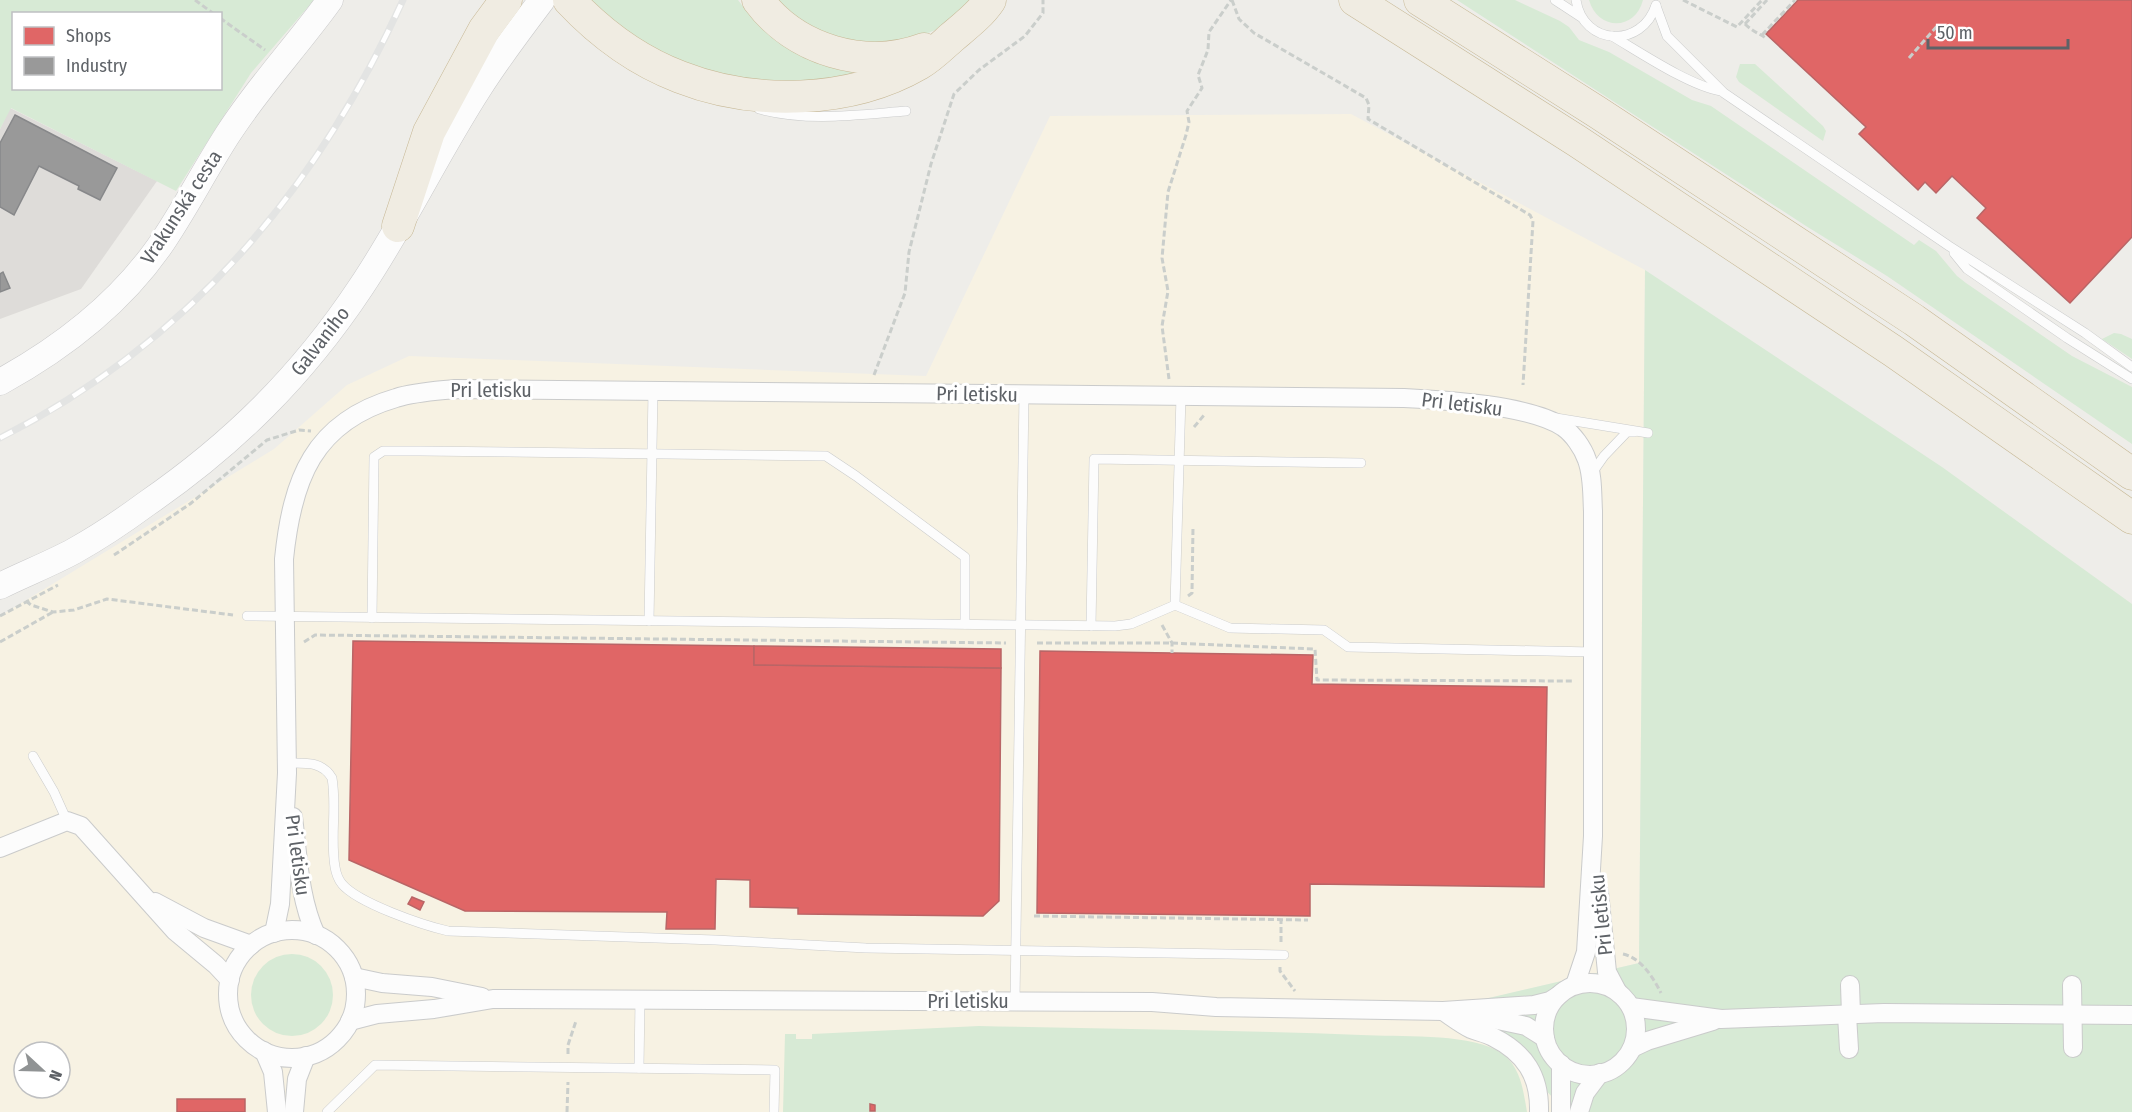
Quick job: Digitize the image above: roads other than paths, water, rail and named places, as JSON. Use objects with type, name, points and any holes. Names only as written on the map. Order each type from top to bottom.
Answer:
[{"type":"highway","points":[[398,226],[429,132],[484,30],[506,0]]},
{"type":"highway","points":[[758,0],[772,17],[802,39],[825,49],[853,56],[890,57],[920,50],[951,36],[982,10]]},
{"type":"highway","points":[[1355,0],[1577,141],[1874,338],[2132,519]]},
{"type":"highway","points":[[1420,0],[1597,112],[1914,320],[2132,474]]},
{"type":"highway","points":[[577,8],[612,39],[638,56],[682,78],[744,94],[777,96],[834,93],[880,82],[920,63],[982,10]]},
{"type":"main road","name":"Vrakunská cesta","points":[[0,382],[28,367],[79,331],[115,300],[159,247],[227,135],[257,91],[330,0]]},
{"type":"main road","name":"Galvaniho","points":[[2,585],[74,550],[178,483],[233,438],[280,392],[316,350],[361,287],[478,88],[542,0]]},
{"type":"street","name":"Pri letisku","points":[[274,933],[280,904],[287,768],[284,559],[292,503],[300,479],[314,454],[330,433],[371,406],[398,397],[455,389],[1404,398],[1471,404],[1521,412],[1551,420],[1564,428],[1580,447],[1587,460],[1593,511],[1593,836],[1586,952],[1575,985]]},
{"type":"street","name":"Pri letisku","points":[[287,768],[303,897],[316,935]]},
{"type":"street","points":[[0,848],[67,821],[75,822],[88,832],[175,931],[216,965],[230,980]]},
{"type":"street","name":"Pri letisku","points":[[1593,836],[1607,972],[1617,991],[1631,1008]]},
{"type":"street","points":[[142,895],[204,928],[251,945]]},
{"type":"street","points":[[296,930],[316,935],[340,952],[354,977],[356,999],[350,1021],[336,1040],[318,1052],[306,1056],[285,1057],[264,1051],[247,1039],[235,1022],[229,1001],[230,980],[238,961],[251,945],[274,933],[296,930]]},
{"type":"street","name":"Pri letisku","points":[[354,977],[382,983],[432,987],[493,999]]},
{"type":"street","name":"Pri letisku","points":[[350,1021],[366,1016],[434,1009],[493,999],[1152,1002],[1273,1009],[1443,1011],[1534,1005],[1543,1003],[1583,983],[1601,984],[1617,991]]},
{"type":"street","points":[[1849,1049],[1850,985]]},
{"type":"street","points":[[2073,985],[2073,1048]]},
{"type":"street","points":[[1558,996],[1548,1011],[1544,1029],[1545,1038],[1551,1052],[1561,1064],[1584,1074],[1608,1071],[1621,1062],[1632,1048],[1647,1041],[1721,1019]]},
{"type":"street","points":[[1632,1048],[1636,1027],[1631,1008],[1721,1019],[1849,1015],[2132,1015]]},
{"type":"street","name":"Pri letisku","points":[[1443,1011],[1520,1024],[1545,1038]]},
{"type":"street","points":[[1443,1011],[1472,1029],[1490,1035],[1518,1052],[1528,1065],[1535,1082],[1540,1099],[1539,1112]]},
{"type":"street","points":[[264,1051],[273,1072],[277,1112]]},
{"type":"street","points":[[294,1112],[297,1079],[306,1056]]},
{"type":"street","points":[[1561,1064],[1561,1112]]},
{"type":"street","points":[[1580,1112],[1585,1093],[1600,1073]]},
{"type":"lane","points":[[1556,0],[1595,30],[1612,36],[1667,68],[1711,89],[1721,91]]},
{"type":"lane","points":[[1576,0],[1582,18]]},
{"type":"lane","points":[[1612,36],[1628,35],[1642,28],[1652,16],[1657,3]]},
{"type":"lane","points":[[1657,3],[1667,36],[1721,91],[1949,246],[2085,333],[2132,367]]},
{"type":"lane","points":[[682,78],[743,105],[776,114],[820,117],[906,111]]},
{"type":"lane","points":[[1949,246],[1967,269],[2067,338],[2132,379]]},
{"type":"lane","points":[[649,621],[653,391]]},
{"type":"lane","points":[[1015,1001],[1024,394]]},
{"type":"lane","points":[[1175,605],[1179,460],[1176,396]]},
{"type":"lane","points":[[1521,412],[1648,433],[1627,432],[1590,475]]},
{"type":"lane","points":[[372,618],[373,462],[378,453],[383,451],[826,456],[965,557],[965,624]]},
{"type":"lane","points":[[1091,626],[1094,459],[1361,463]]},
{"type":"lane","points":[[247,616],[1091,626],[1131,624],[1175,605],[1230,628],[1324,630],[1348,647],[1593,652]]},
{"type":"lane","points":[[33,756],[54,792],[67,821]]},
{"type":"lane","points":[[287,768],[320,766],[332,778],[334,864],[341,883],[361,898],[425,926],[460,932],[715,940],[866,948],[1284,955]]},
{"type":"lane","points":[[639,1068],[640,999]]},
{"type":"lane","points":[[327,1112],[375,1065],[775,1070],[774,1112]]},
{"type":"railway","points":[[0,438],[68,399],[130,356],[188,308],[240,255],[287,197],[330,136],[368,70],[403,0]]}]
